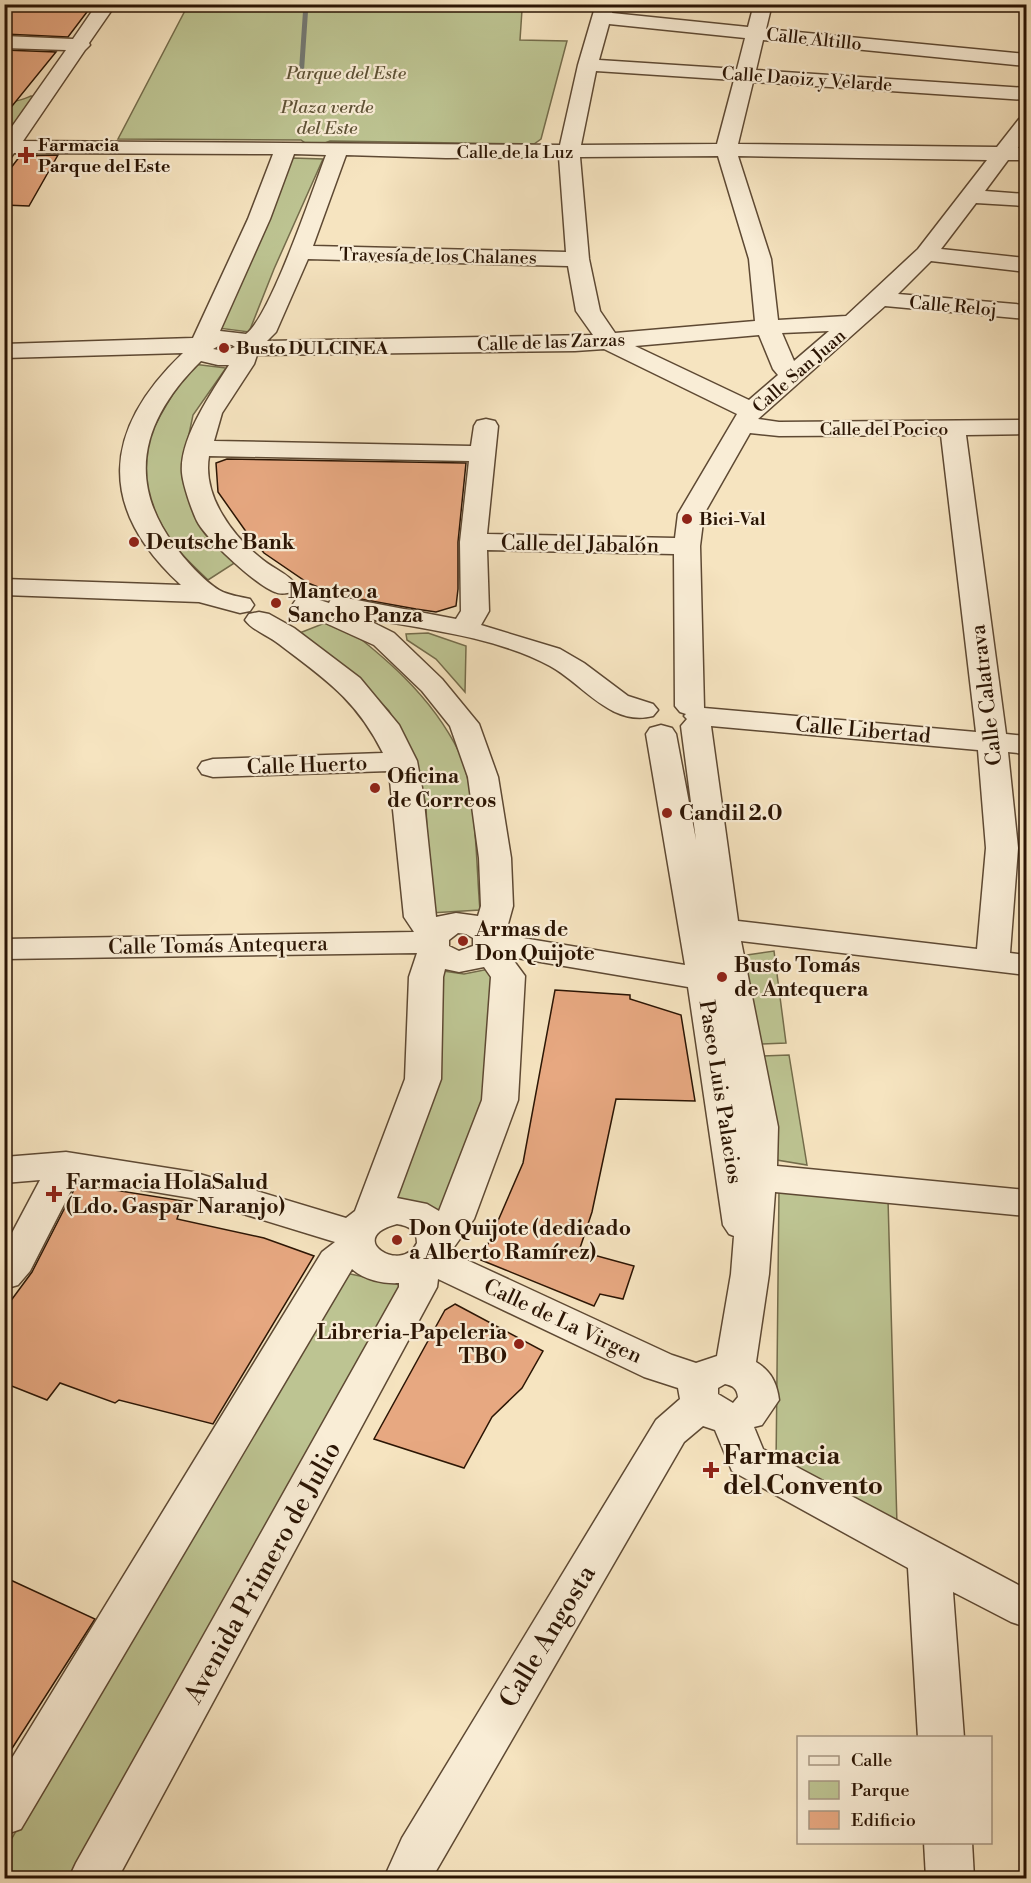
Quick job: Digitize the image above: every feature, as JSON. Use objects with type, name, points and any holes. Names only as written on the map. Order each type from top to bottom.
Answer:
[{"type":"street","points":[[6,149],[81,45],[107,4]]},
{"type":"street","points":[[763,4],[726,150],[760,259],[763,300],[768,327],[785,369],[793,374]]},
{"type":"street","points":[[1012,4],[1026,5]]},
{"type":"street","points":[[604,11],[588,65],[568,152],[578,259],[588,311],[609,342]]},
{"type":"street","name":"Calle Altillo","points":[[604,11],[756,33],[1026,60]]},
{"type":"street","points":[[4,42],[81,45]]},
{"type":"street","name":"Calle Daoiz y Velarde","points":[[588,65],[1026,94]]},
{"type":"street","name":"Calle San Juan","points":[[695,716],[687,546],[691,514],[746,418],[926,255],[1026,123]]},
{"type":"street","points":[[215,147],[275,177]]},
{"type":"street","name":"Calle de la Luz","points":[[6,149],[215,147],[418,151],[726,150],[1026,154]]},
{"type":"street","points":[[209,596],[171,559],[138,508],[132,484],[136,443],[151,410],[172,379],[202,345],[259,219],[286,148]]},
{"type":"street","points":[[202,345],[205,355],[219,358],[236,356],[264,332],[278,304],[338,149]]},
{"type":"street","points":[[372,168],[418,151]]},
{"type":"street","points":[[326,184],[349,176]]},
{"type":"street","points":[[972,196],[1026,200]]},
{"type":"street","name":"Travesía de los Chalanes","points":[[298,252],[578,259]]},
{"type":"street","points":[[926,255],[1026,265]]},
{"type":"street","name":"Calle Reloj","points":[[880,299],[1026,312]]},
{"type":"street","name":"Calle de las Zarzas","points":[[247,347],[609,342],[768,327],[853,323]]},
{"type":"street","name":"Calle del Pocico","points":[[609,342],[746,418],[779,429],[1026,427]]},
{"type":"street","points":[[4,351],[202,345]]},
{"type":"street","points":[[247,347],[242,364],[210,413],[199,448],[195,473],[210,521],[252,565],[299,596],[384,639],[432,685],[464,724],[483,777],[495,858],[497,906],[490,942],[713,977]]},
{"type":"street","points":[[465,628],[475,612],[473,542],[486,426]]},
{"type":"street","name":"Calle Calatrava","points":[[953,429],[992,742],[1002,848],[993,961]]},
{"type":"street","points":[[199,448],[482,454]]},
{"type":"street","name":"Calle del Jabalón","points":[[473,542],[687,546]]},
{"type":"street","points":[[4,587],[200,594],[280,621],[299,614],[299,596]]},
{"type":"street","points":[[299,596],[465,628],[553,656],[580,673],[614,700],[652,722]]},
{"type":"street","points":[[4,1814],[335,1262],[361,1233],[397,1211],[420,1216],[429,1223],[431,1251],[396,1270],[382,1269],[360,1257],[361,1233],[423,1079],[426,977],[433,943],[420,917],[408,793],[402,761],[384,725],[350,684],[284,634],[250,612]]},
{"type":"street","points":[[384,639],[405,617]]},
{"type":"street","name":"Calle Libertad","points":[[652,722],[656,703],[665,701],[695,716],[1026,745]]},
{"type":"street","name":"Paseo Luis Palacios","points":[[695,716],[723,929],[713,977],[750,1274]]},
{"type":"street","name":"Paseo Luis Palacios","points":[[652,722],[713,977],[760,1127],[759,1177],[750,1274],[717,1393]]},
{"type":"street","name":"Calle Huerto","points":[[213,768],[402,761]]},
{"type":"street","points":[[723,929],[1026,965]]},
{"type":"street","name":"Calle Tomás Antequera","points":[[4,949],[433,943],[440,956],[457,961],[476,958],[490,942]]},
{"type":"street","name":"Avenida Primero de Julio","points":[[93,1878],[418,1287],[431,1251],[455,1219],[500,1100],[508,976],[490,942]]},
{"type":"street","points":[[4,1170],[66,1165],[193,1185],[361,1233]]},
{"type":"street","points":[[4,1275],[17,1261],[66,1165]]},
{"type":"street","points":[[759,1177],[1026,1203]]},
{"type":"street","name":"Calle de La Virgen","points":[[431,1251],[443,1264],[717,1393]]},
{"type":"street","points":[[717,1393],[747,1460],[1026,1609]]},
{"type":"street","name":"Calle Angosta","points":[[408,1878],[418,1853],[670,1431],[717,1393]]},
{"type":"street","points":[[929,1559],[941,1736]]},
{"type":"street","points":[[948,1844],[950,1878]]},
{"type":"green space","name":"Parque del Este","points":[[325,4],[522,10],[520,40],[567,41],[541,139],[534,144],[330,141],[312,148],[301,140],[118,139],[188,5],[322,7]]},
{"type":"green space","points":[[31,96],[38,97],[5,135],[5,97],[15,101]]},
{"type":"green space","points":[[292,158],[323,159],[249,332],[218,328]]},
{"type":"green space","points":[[193,364],[226,368],[193,415],[184,458],[236,562],[208,580],[187,560],[168,536],[149,496],[145,467],[146,453],[153,429]]},
{"type":"green space","points":[[335,619],[405,678],[435,712],[459,752],[469,786],[475,829],[480,910],[430,913],[426,805],[415,759],[389,711],[355,675],[297,634]]},
{"type":"green space","points":[[428,633],[466,646],[465,692],[436,659],[407,640],[406,634]]},
{"type":"green space","points":[[774,951],[786,1043],[759,1044],[740,965],[747,955]]},
{"type":"green space","points":[[489,969],[496,974],[486,1092],[442,1218],[384,1202],[443,971],[464,974]]},
{"type":"green space","points":[[789,1055],[807,1165],[777,1160],[762,1056]]},
{"type":"green space","points":[[779,1189],[888,1199],[897,1525],[776,1466]]},
{"type":"green space","points":[[341,1272],[407,1286],[70,1878],[5,1878],[5,1850]]},
{"type":"building","points":[[4,4],[93,4],[68,37],[4,34]]},
{"type":"building","points":[[4,50],[56,52],[4,116]]},
{"type":"building","points":[[58,155],[29,206],[4,205],[4,177],[20,156]]},
{"type":"building","points":[[227,459],[466,463],[458,542],[456,606],[436,612],[416,609],[338,595],[308,583],[264,553],[218,492],[216,463]]},
{"type":"building","points":[[555,990],[630,995],[630,999],[681,1015],[695,1101],[616,1099],[592,1212],[579,1251],[634,1266],[623,1299],[600,1294],[594,1306],[481,1260],[523,1163]]},
{"type":"building","points":[[77,1184],[183,1201],[177,1219],[264,1238],[314,1256],[213,1424],[119,1400],[115,1403],[60,1383],[47,1400],[4,1383],[4,1310],[32,1272]]},
{"type":"building","points":[[455,1304],[543,1351],[522,1388],[492,1417],[464,1468],[374,1439],[445,1310]]},
{"type":"building","points":[[4,1577],[95,1619],[4,1761]]},
{"type":"waterway","points":[[301,78],[306,4]]},
{"type":"place","name":"Farmacia Parque del Este","points":[[26,155]]},
{"type":"place","name":"Busto DULCINEA","points":[[224,348]]},
{"type":"place","name":"Bici-Val","points":[[687,519]]},
{"type":"place","name":"Deutsche Bank","points":[[134,542]]},
{"type":"place","name":"Manteo a Sancho Panza","points":[[276,603]]},
{"type":"place","name":"Oficina de Correos","points":[[375,788]]},
{"type":"place","name":"Candil 2.0","points":[[667,813]]},
{"type":"place","name":"Armas de Don Quijote","points":[[463,941]]},
{"type":"place","name":"Busto Tomás de Antequera","points":[[722,977]]},
{"type":"place","name":"Farmacia HolaSalud (Ldo. Gaspar Naranjo)","points":[[54,1194]]},
{"type":"place","name":"Don Quijote (dedicado a Alberto Ramírez)","points":[[397,1240]]},
{"type":"place","name":"Libreria-Papeleria TBO","points":[[519,1344]]},
{"type":"place","name":"Farmacia del Convento","points":[[711,1470]]},
{"type":"park label","name":"Plaza verde del Este","points":[[327,117]]}]
